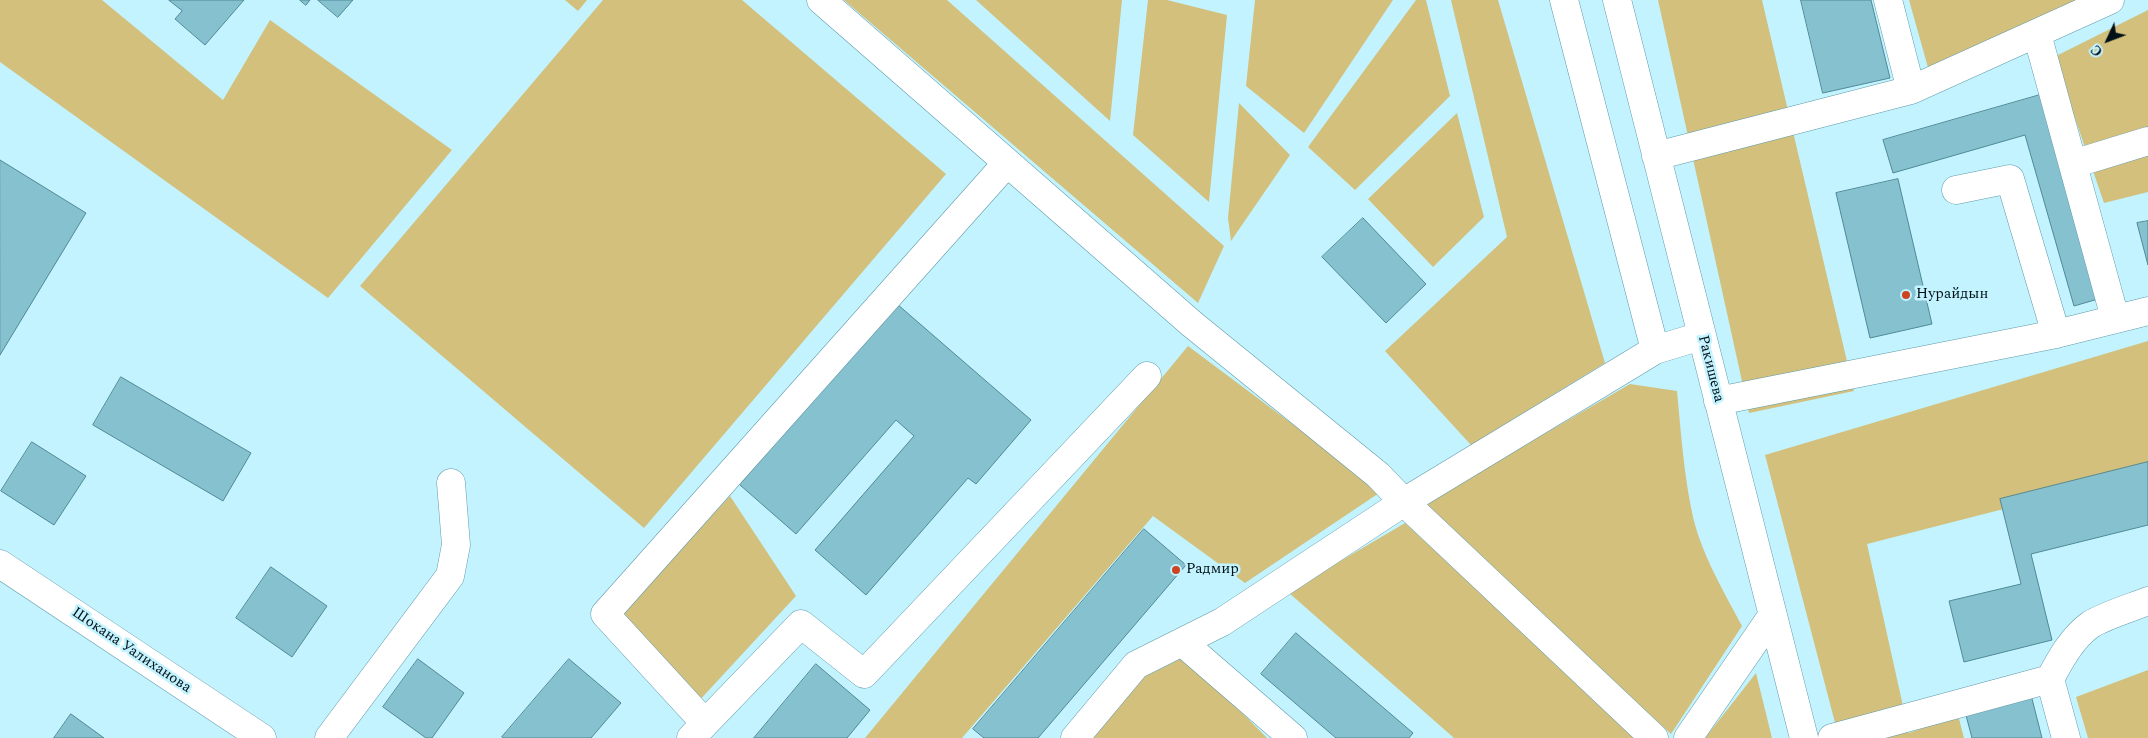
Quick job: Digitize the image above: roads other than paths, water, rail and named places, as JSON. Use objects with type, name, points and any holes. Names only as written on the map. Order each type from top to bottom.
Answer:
[{"type":"street","points":[[821,0],[1192,324],[1378,474],[1404,502],[1654,738]]},
{"type":"street","points":[[1564,0],[1655,350]]},
{"type":"street","name":"Ракишева","points":[[1617,0],[1804,738]]},
{"type":"street","points":[[1888,0],[1911,90]]},
{"type":"street","points":[[1656,156],[1911,90],[2110,0]]},
{"type":"street","points":[[2037,34],[2115,318]]},
{"type":"street","points":[[2072,164],[2148,141]]},
{"type":"street","points":[[1007,163],[605,614],[698,731],[801,624],[864,674],[1147,376]]},
{"type":"street","points":[[1956,190],[2010,179],[2056,334]]},
{"type":"street","points":[[1718,401],[2056,334],[2148,311]]},
{"type":"street","points":[[1075,738],[1136,665],[1222,622],[1404,502],[1655,350],[1701,336]]},
{"type":"street","points":[[329,738],[450,576],[456,545],[450,483]]},
{"type":"street","name":"Шокана Уалиханова","points":[[0,564],[262,738]]},
{"type":"street","points":[[1832,738],[2050,679],[2075,640],[2090,624],[2148,601]]},
{"type":"street","points":[[1688,738],[1772,616]]},
{"type":"street","points":[[1182,642],[1293,738]]},
{"type":"street","points":[[2050,679],[2066,738]]},
{"type":"place","name":"Нурайдын","points":[[1906,295]]},
{"type":"place","name":"Радмир","points":[[1176,570]]}]
